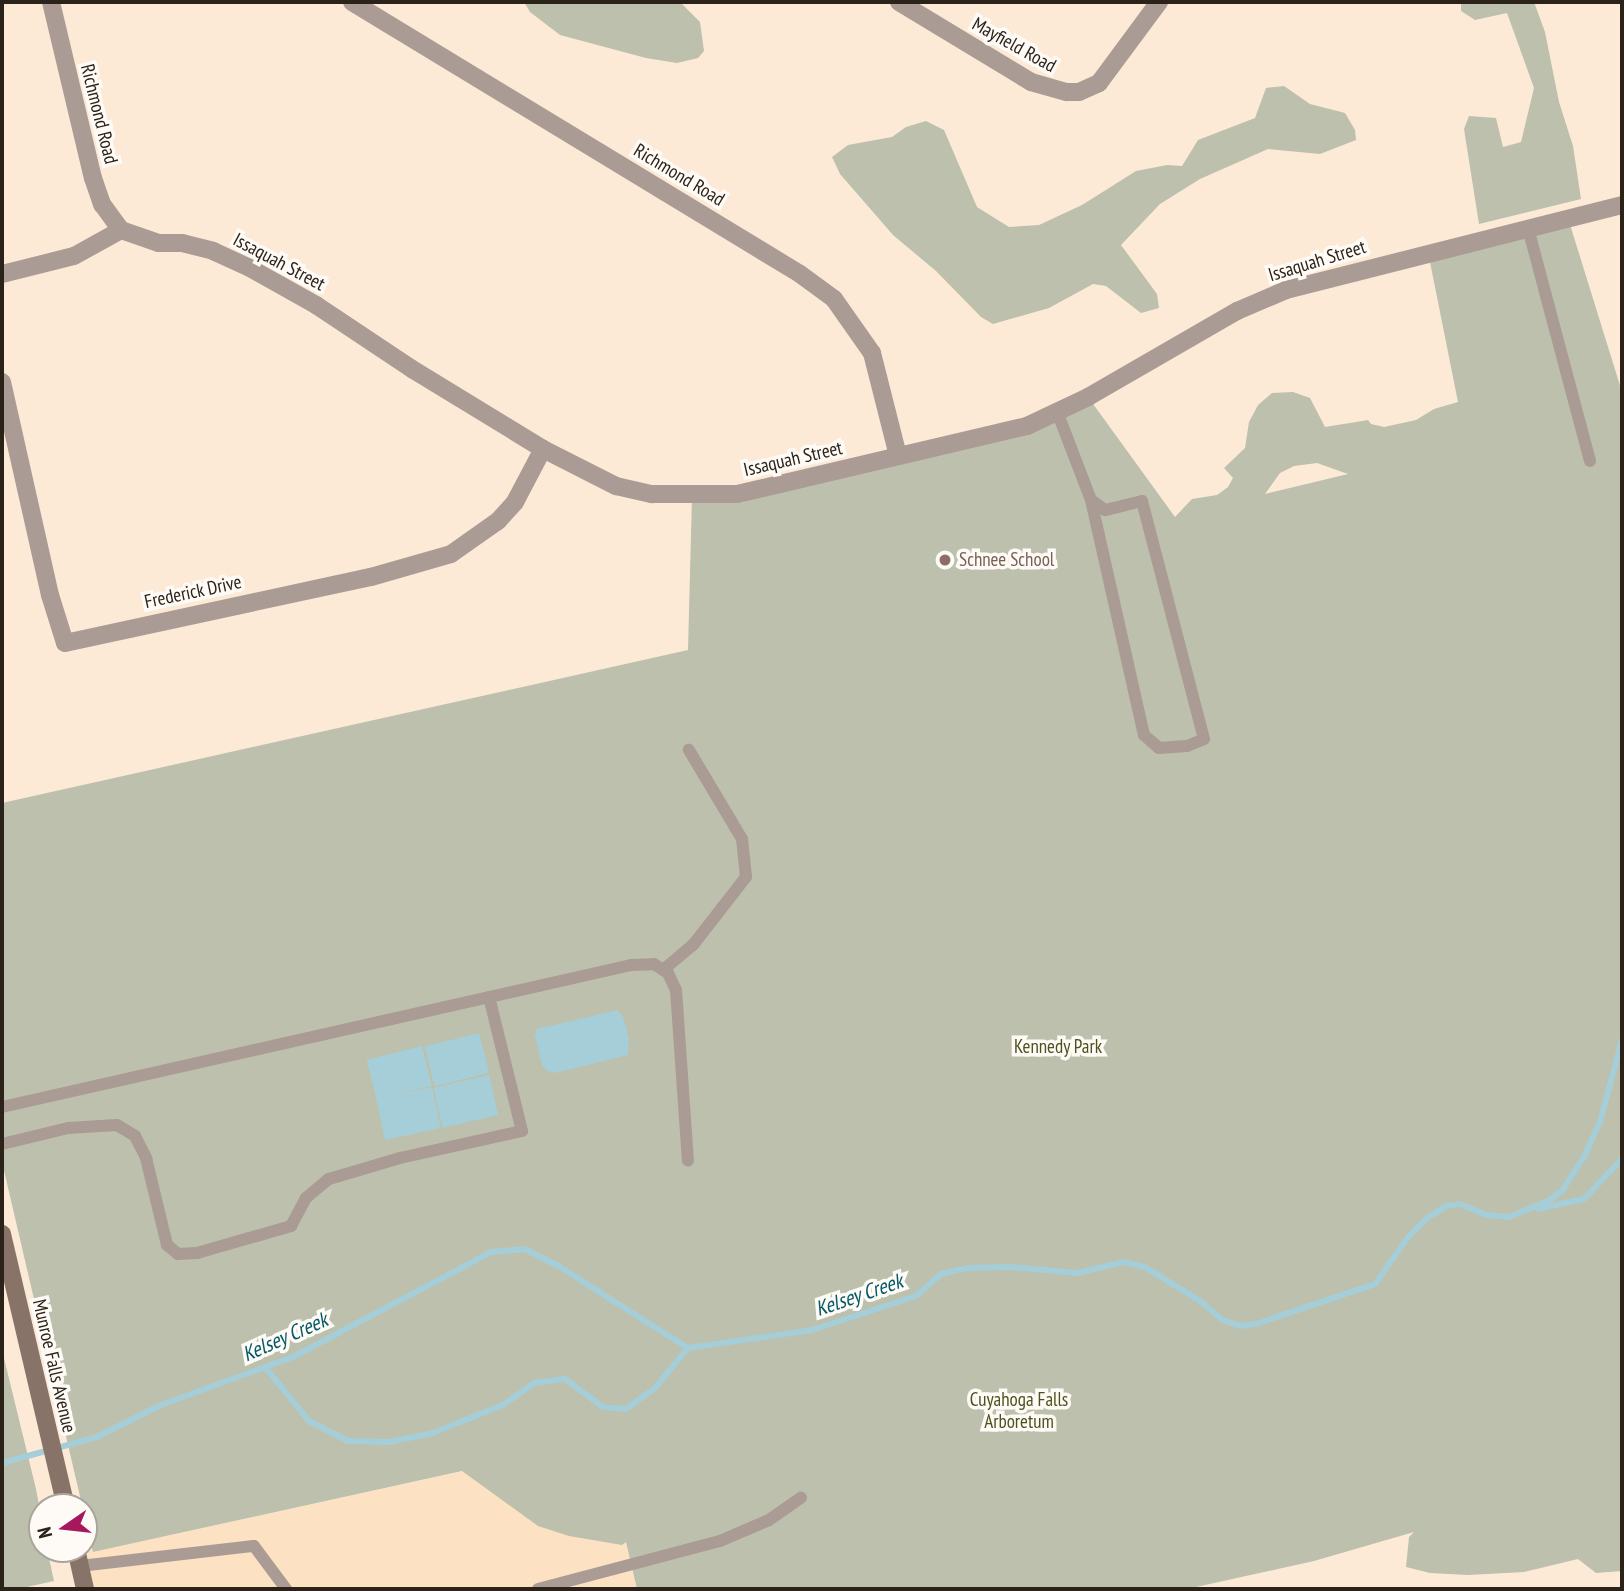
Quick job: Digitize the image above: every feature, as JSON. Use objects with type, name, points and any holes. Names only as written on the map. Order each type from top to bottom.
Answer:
[{"type":"street","name":"Richmond Road","points":[[51,2],[93,178],[102,204],[121,230]]},
{"type":"street","name":"Richmond Road","points":[[352,2],[800,274],[834,299],[872,353],[898,456]]},
{"type":"street","name":"Mayfield Road","points":[[898,2],[1031,82],[1067,93],[1079,92],[1099,83],[1159,2]]},
{"type":"street","name":"Issaquah Street","points":[[121,230],[158,243],[182,243],[214,251],[250,268],[316,305],[412,369],[543,449],[616,486],[669,496],[737,494],[991,436],[1058,414],[1237,311],[1284,291],[1622,205]]},
{"type":"street","points":[[2,274],[74,257],[121,230]]},
{"type":"street","name":"Frederick Drive","points":[[2,382],[50,595],[65,643],[371,577],[451,554],[498,521],[515,502],[543,449]]},
{"type":"street","name":"Munroe Falls Avenue","points":[[2,1234],[63,1493]]},
{"type":"street","points":[[79,1563],[85,1589]]},
{"type":"lane","points":[[1528,228],[1590,461]]},
{"type":"lane","points":[[1058,414],[1091,500],[1144,735],[1159,748],[1187,746],[1204,739],[1142,501],[1105,510],[1091,500]]},
{"type":"lane","points":[[663,970],[693,945],[746,877],[742,839],[689,750]]},
{"type":"lane","points":[[2,1107],[631,965],[653,964],[663,970],[676,990],[688,1161]]},
{"type":"lane","points":[[2,1144],[79,1126],[117,1125],[135,1136],[146,1158],[167,1245],[178,1254],[197,1253],[291,1226],[306,1198],[329,1179],[400,1158],[522,1131],[489,997]]},
{"type":"lane","points":[[538,1589],[720,1541],[769,1520],[801,1498]]},
{"type":"lane","points":[[98,1557],[254,1546],[286,1589]]},
{"type":"shaded area","points":[[604,1453],[637,1589],[85,1589],[84,1563],[98,1563],[98,1551],[483,1467]]},
{"type":"green space","points":[[524,2],[680,2],[700,22],[704,51],[698,58],[677,63],[646,58],[560,35],[530,12]]},
{"type":"green space","points":[[1461,2],[1534,2],[1545,32],[1559,102],[1573,146],[1581,199],[1479,224],[1464,129],[1469,116],[1496,118],[1503,147],[1521,142],[1534,88],[1507,13],[1475,20],[1461,11]]},
{"type":"green space","points":[[1284,86],[1310,104],[1345,113],[1355,130],[1356,140],[1320,154],[1268,149],[1200,179],[1160,204],[1121,245],[1157,294],[1159,308],[1141,313],[1106,286],[1093,284],[1049,308],[993,324],[981,317],[936,271],[893,235],[840,174],[832,157],[848,145],[892,137],[906,127],[926,121],[944,130],[977,207],[1009,227],[1039,225],[1082,205],[1136,171],[1167,165],[1182,166],[1198,140],[1255,118],[1266,88]]},
{"type":"green space","name":"Kennedy Park","points":[[1568,218],[1622,392],[1622,1571],[1596,1573],[1578,1559],[1524,1572],[1468,1575],[1430,1573],[1406,1567],[1409,1537],[1414,1532],[1314,1561],[1187,1589],[637,1589],[626,1542],[622,1545],[569,1536],[538,1526],[462,1471],[98,1551],[98,1493],[79,1493],[2,1162],[2,803],[688,650],[692,496],[979,439],[1088,397],[1175,517],[1192,499],[1217,495],[1228,487],[1233,478],[1224,468],[1245,448],[1249,422],[1258,405],[1272,393],[1293,392],[1310,398],[1325,427],[1368,420],[1371,424],[1384,427],[1416,420],[1434,409],[1458,402],[1428,252]],"holes":[[[1317,463],[1348,474],[1265,494],[1280,473],[1294,466]]]},
{"type":"green space","points":[[2,1350],[37,1493],[28,1493],[28,1563],[50,1563],[54,1581],[18,1589],[2,1589]]},
{"type":"water","points":[[618,1010],[629,1038],[628,1055],[555,1073],[547,1071],[542,1065],[535,1036],[537,1029]]},
{"type":"water","points":[[479,1033],[489,1073],[435,1086],[425,1047]]},
{"type":"water","points":[[422,1046],[432,1086],[377,1100],[367,1060]]},
{"type":"water","points":[[489,1075],[498,1115],[443,1128],[433,1088]]},
{"type":"water","points":[[432,1087],[441,1128],[385,1140],[376,1099]]},
{"type":"waterway","name":"Kelsey Creek","points":[[2,1463],[97,1437],[161,1405],[293,1357],[491,1252],[525,1249],[560,1267],[688,1348],[812,1330],[916,1296],[941,1274],[967,1268],[1011,1267],[1078,1273],[1123,1262],[1145,1267],[1200,1301],[1223,1320],[1240,1326],[1256,1324],[1375,1284],[1409,1236],[1427,1218],[1447,1206],[1459,1204],[1487,1215],[1509,1217],[1548,1201],[1562,1191],[1585,1155],[1600,1122],[1622,1040]]},
{"type":"waterway","points":[[1538,1209],[1584,1199],[1622,1159]]},
{"type":"waterway","points":[[265,1367],[309,1421],[348,1441],[389,1442],[433,1433],[503,1405],[535,1383],[565,1379],[603,1407],[626,1409],[655,1388],[688,1348]]},
{"type":"place","name":"Schnee School","points":[[945,560]]},
{"type":"park label","name":"Cuyahoga Falls Arboretum","points":[[1019,1411]]}]
